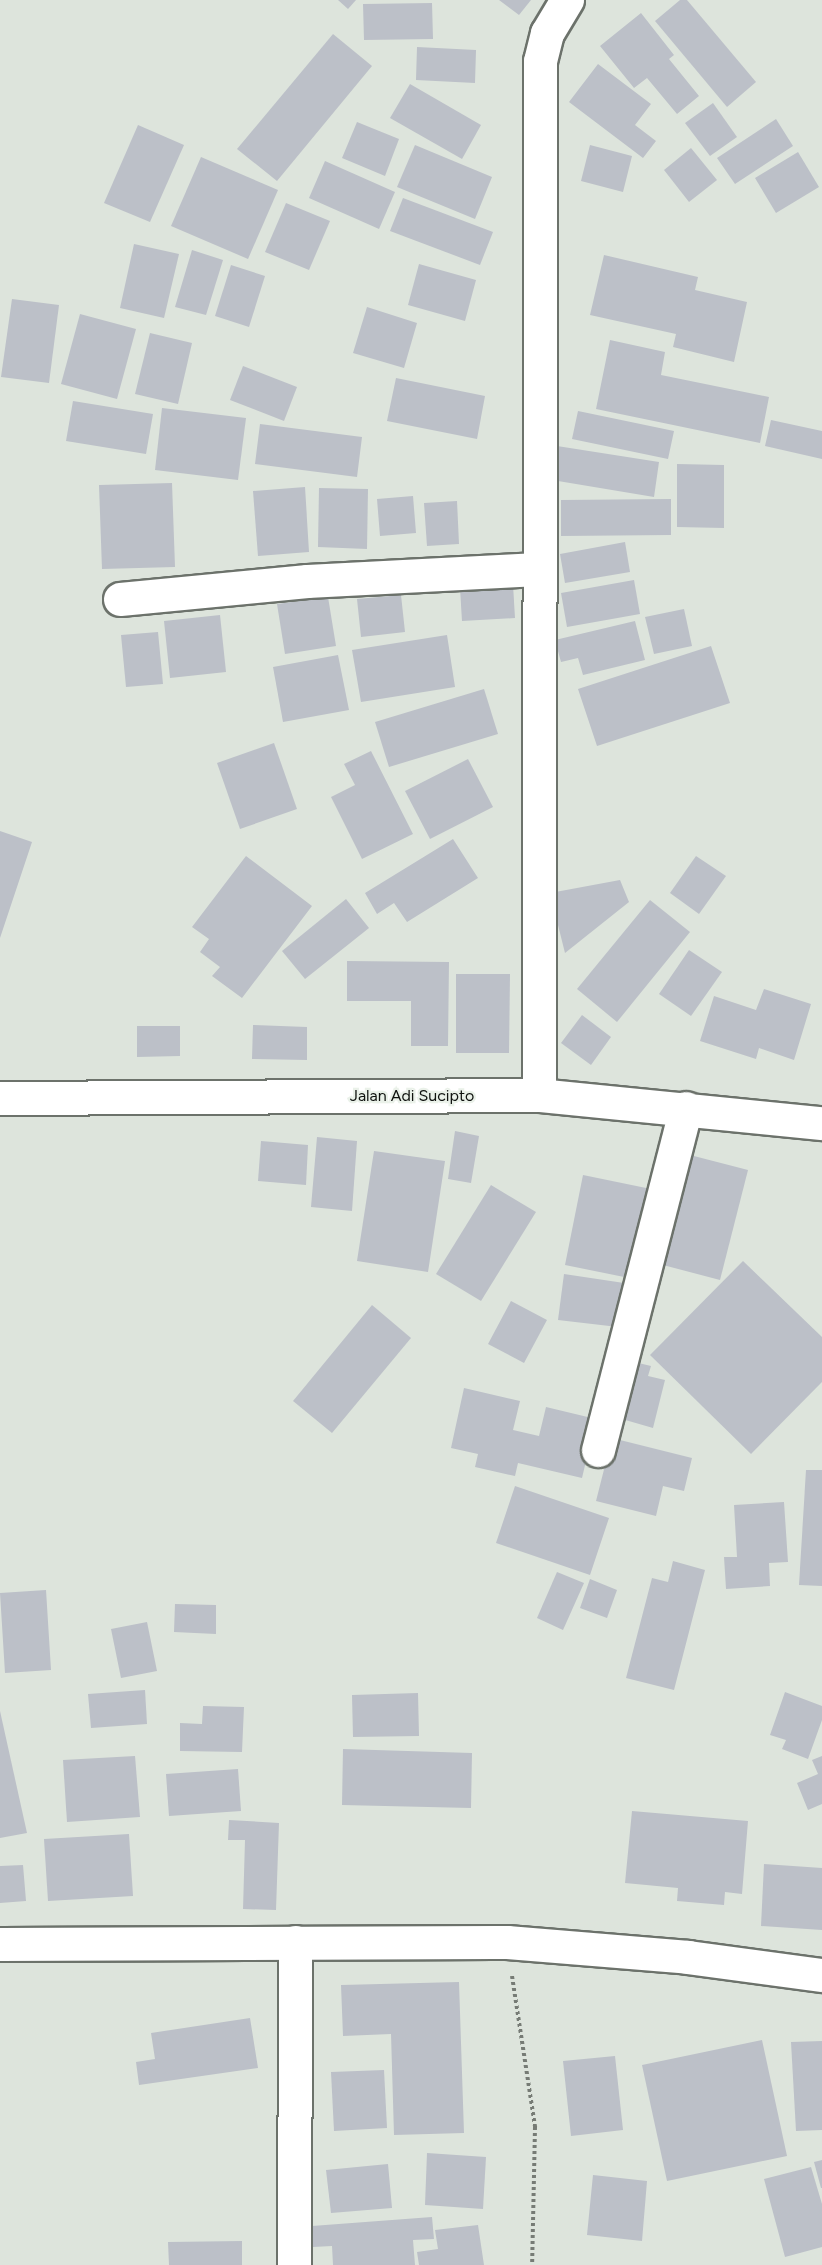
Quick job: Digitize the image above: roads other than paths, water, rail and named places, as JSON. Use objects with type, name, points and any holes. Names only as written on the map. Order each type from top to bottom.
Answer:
[{"type":"street","points":[[539,1095],[540,61],[547,33],[567,0]]},
{"type":"street","points":[[120,600],[307,581],[538,569]]},
{"type":"street","name":"Jalan Adi Sucipto","points":[[0,1098],[539,1095],[822,1123]]},
{"type":"street","points":[[598,1450],[686,1108]]},
{"type":"street","points":[[294,2265],[295,1942]]},
{"type":"street","points":[[0,1944],[507,1942],[688,1958],[822,1975]]}]
